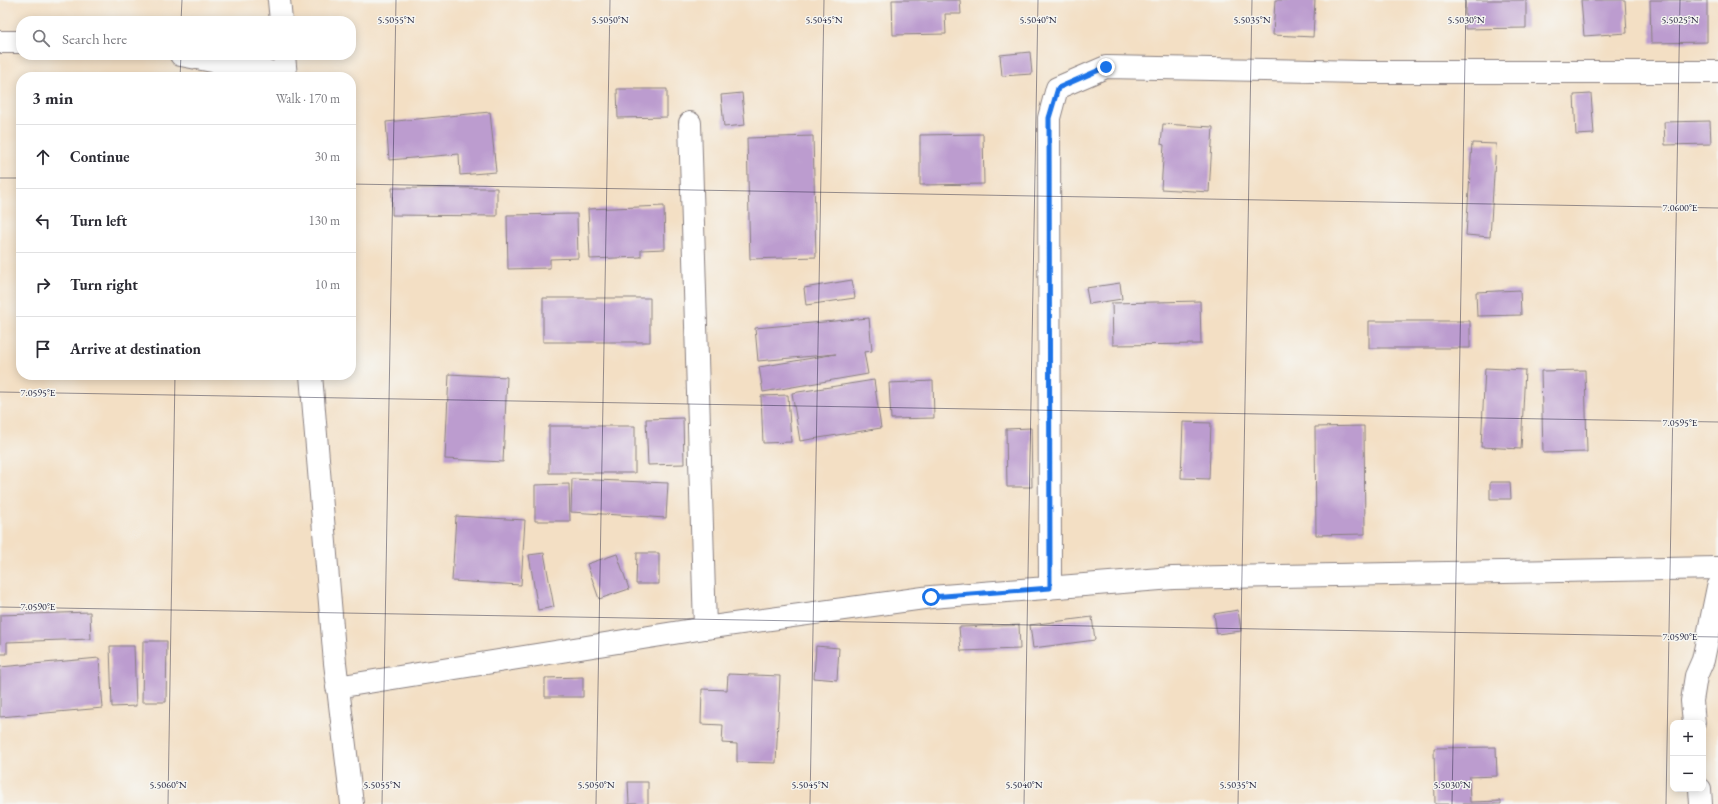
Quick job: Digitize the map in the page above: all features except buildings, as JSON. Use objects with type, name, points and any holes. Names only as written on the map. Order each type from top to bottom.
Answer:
[{"type":"street","points":[[280,0],[281,16]]},
{"type":"street","points":[[0,42],[16,42]]},
{"type":"street","points":[[218,60],[285,69]]},
{"type":"street","points":[[1050,588],[1049,118],[1058,88],[1106,67],[1362,72],[1718,72]]},
{"type":"street","points":[[690,123],[705,628]]},
{"type":"street","points":[[311,380],[337,687],[352,804]]},
{"type":"street","points":[[337,687],[705,628],[931,597],[1173,578],[1718,568]]},
{"type":"street","points":[[1694,720],[1692,701],[1696,676],[1702,660],[1718,587]]},
{"type":"street","points":[[1700,792],[1701,804]]},
{"type":"route","points":[[931,597],[1050,588],[1049,118],[1058,88],[1106,67]]}]
